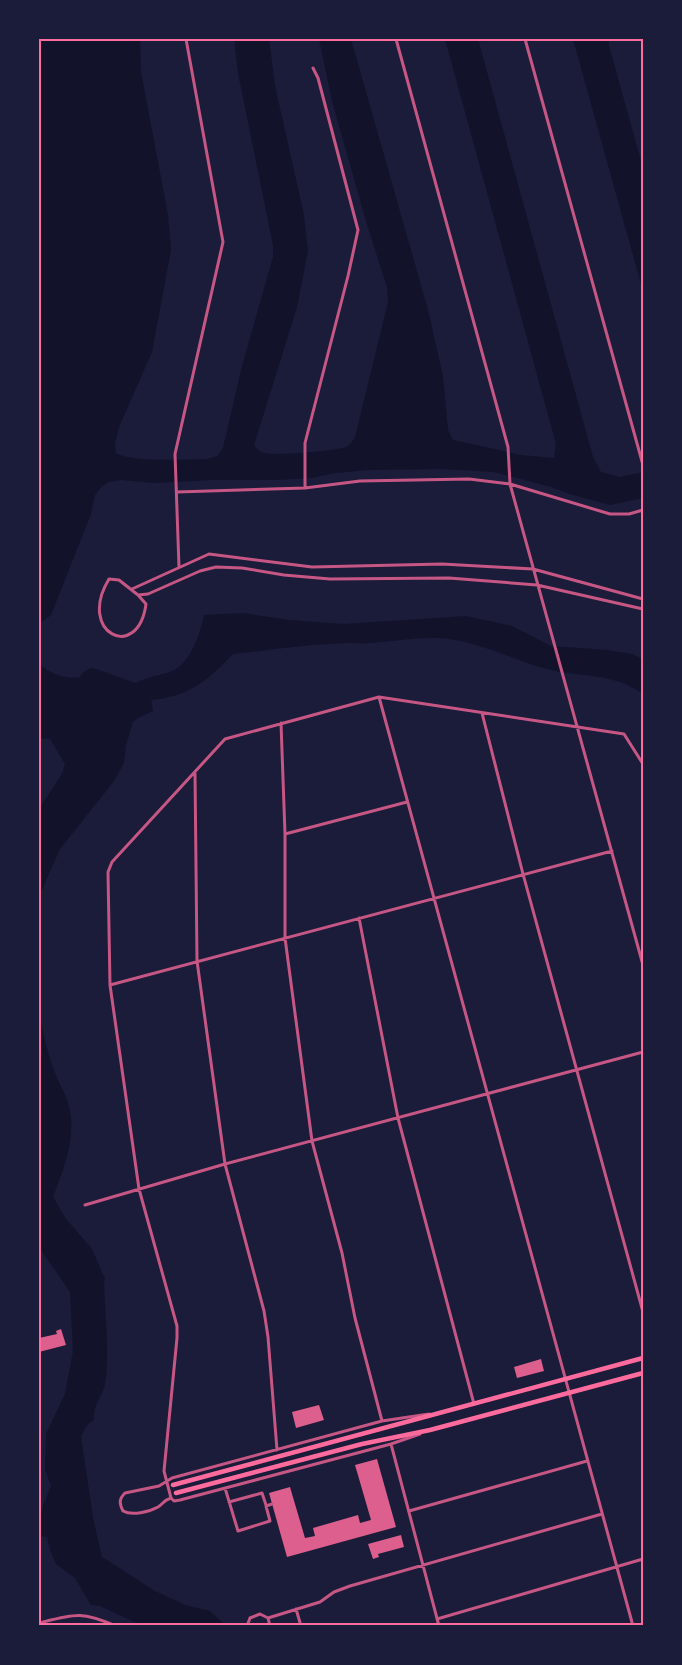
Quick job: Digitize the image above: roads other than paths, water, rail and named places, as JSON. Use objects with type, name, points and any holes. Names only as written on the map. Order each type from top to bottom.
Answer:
[{"type":"main road","points":[[173,1485],[643,1358]]},
{"type":"main road","points":[[177,1493],[354,1446],[430,1430],[643,1373]]},
{"type":"street","points":[[179,567],[175,454],[223,242],[186,39]]},
{"type":"street","points":[[396,39],[508,447],[510,484],[643,965]]},
{"type":"street","points":[[525,39],[643,465]]},
{"type":"street","points":[[304,488],[304,450],[358,230],[318,78],[313,68]]},
{"type":"street","points":[[177,492],[304,488],[360,481],[469,479],[510,484],[610,514],[629,514],[643,510]]},
{"type":"street","points":[[132,589],[209,554],[312,567],[442,564],[533,569],[643,599]]},
{"type":"street","points":[[138,595],[148,594],[200,571],[216,567],[330,579],[449,578],[537,585],[643,608]]},
{"type":"street","points":[[109,579],[119,580],[138,595],[146,604],[145,615],[138,629],[130,635],[115,636],[105,630],[100,618],[99,600],[109,579]]},
{"type":"street","points":[[430,1430],[391,1444],[180,1500],[174,1501],[171,1498],[164,1470],[177,1326],[139,1189],[110,985],[108,872],[112,862],[225,739],[379,697],[624,734],[643,764]]},
{"type":"street","points":[[379,697],[633,1626]]},
{"type":"street","points":[[482,713],[643,1312]]},
{"type":"street","points":[[281,723],[285,834],[285,938],[312,1141],[382,1421]]},
{"type":"street","points":[[195,773],[197,961],[225,1164],[264,1311],[277,1450]]},
{"type":"street","points":[[285,834],[407,801]]},
{"type":"street","points":[[110,985],[612,851]]},
{"type":"street","points":[[359,918],[398,1118],[474,1404]]},
{"type":"street","points":[[85,1205],[225,1164],[643,1052]]},
{"type":"street","points":[[171,1498],[164,1500],[155,1508],[131,1514],[123,1511],[120,1505],[121,1497],[125,1493],[166,1482],[172,1478],[382,1421],[445,1411]]},
{"type":"street","points":[[391,1444],[439,1626]]},
{"type":"street","points":[[409,1511],[587,1461]]},
{"type":"street","points":[[225,1488],[238,1531],[270,1521],[262,1493],[230,1502]]},
{"type":"street","points":[[266,1506],[272,1504]]},
{"type":"street","points":[[247,1626],[253,1616],[260,1614],[268,1618],[320,1602],[334,1592],[350,1586],[602,1514]]},
{"type":"street","points":[[437,1619],[643,1559]]},
{"type":"street","points":[[296,1609],[301,1626]]},
{"type":"street","points":[[39,1623],[47,1624],[66,1616],[89,1615],[116,1626]]},
{"type":"street","points":[[268,1618],[270,1626]]}]
